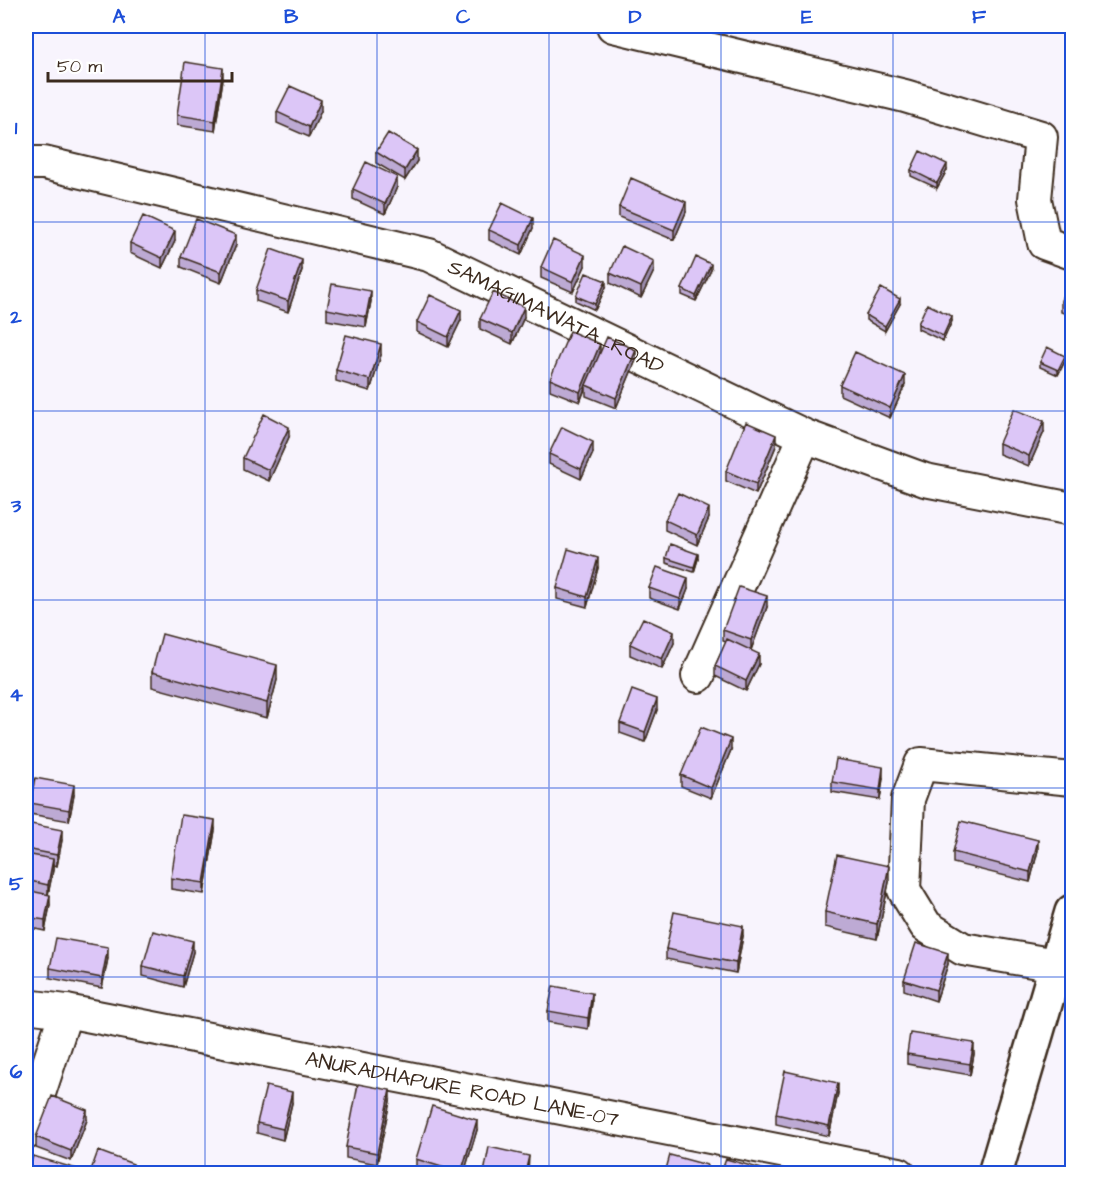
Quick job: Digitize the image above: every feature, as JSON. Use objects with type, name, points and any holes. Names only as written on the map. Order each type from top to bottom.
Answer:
[{"type":"highway","points":[[995,1173],[1072,912]]},
{"type":"street","points":[[614,26],[905,96],[1041,137],[1035,199],[1044,243],[1072,253]]},
{"type":"street","name":"SAMAGIMAWATA_ROAD","points":[[26,163],[44,163],[429,255],[805,436],[925,480],[1072,509]]},
{"type":"street","points":[[698,676],[805,436]]},
{"type":"street","points":[[1056,965],[963,949],[926,926],[904,890],[908,799],[921,764],[1072,779]]},
{"type":"street","name":"ANURADHAPURE ROAD LANE-07","points":[[26,1006],[66,1011],[898,1173]]},
{"type":"street","points":[[26,1133],[66,1011]]},
{"type":"building","points":[[185,62],[223,68],[215,121],[177,115]]},
{"type":"building","points":[[290,86],[321,100],[309,127],[277,112]]},
{"type":"building","points":[[388,133],[417,150],[405,170],[376,152]]},
{"type":"building","points":[[920,151],[947,164],[937,183],[911,170]]},
{"type":"building","points":[[366,162],[397,177],[385,204],[353,189]]},
{"type":"building","points":[[631,178],[686,202],[674,230],[619,207]]},
{"type":"building","points":[[502,203],[533,218],[521,245],[489,230]]},
{"type":"building","points":[[26,211],[33,213],[26,236]]},
{"type":"building","points":[[143,216],[175,231],[162,258],[130,243]]},
{"type":"building","points":[[196,219],[236,235],[221,272],[181,257]]},
{"type":"building","points":[[553,240],[585,255],[573,282],[541,267]]},
{"type":"building","points":[[622,246],[654,261],[641,287],[610,273]]},
{"type":"building","points":[[271,249],[302,260],[288,301],[256,290]]},
{"type":"building","points":[[696,257],[711,264],[696,296],[682,289]]},
{"type":"building","points":[[1072,267],[1072,305],[1061,301]]},
{"type":"building","points":[[586,273],[606,281],[595,304],[576,296]]},
{"type":"building","points":[[332,284],[371,291],[366,317],[327,309]]},
{"type":"building","points":[[881,288],[900,299],[885,326],[866,315]]},
{"type":"building","points":[[493,292],[524,307],[512,333],[480,319]]},
{"type":"building","points":[[430,295],[461,310],[448,337],[417,322]]},
{"type":"building","points":[[927,304],[952,316],[943,336],[918,324]]},
{"type":"building","points":[[570,331],[600,344],[580,392],[550,379]]},
{"type":"building","points":[[346,335],[381,344],[370,380],[336,370]]},
{"type":"building","points":[[607,337],[636,350],[616,398],[586,385]]},
{"type":"building","points":[[1047,347],[1065,356],[1058,370],[1040,362]]},
{"type":"building","points":[[855,352],[905,375],[890,408],[840,385]]},
{"type":"building","points":[[1014,409],[1044,421],[1029,456],[999,443]]},
{"type":"building","points":[[264,414],[289,427],[269,470],[243,458]]},
{"type":"building","points":[[746,422],[776,435],[756,484],[726,471]]},
{"type":"building","points":[[562,427],[593,442],[581,469],[549,454]]},
{"type":"building","points":[[678,493],[709,508],[697,535],[665,520]]},
{"type":"building","points":[[670,544],[698,554],[694,567],[666,558]]},
{"type":"building","points":[[568,549],[598,558],[587,597],[557,588]]},
{"type":"building","points":[[657,567],[688,578],[680,599],[649,588]]},
{"type":"building","points":[[739,587],[767,596],[751,640],[723,630]]},
{"type":"building","points":[[643,618],[674,632],[662,659],[630,644]]},
{"type":"building","points":[[162,634],[277,665],[267,703],[152,672]]},
{"type":"building","points":[[727,639],[759,654],[746,681],[715,666]]},
{"type":"building","points":[[632,690],[657,699],[645,732],[620,723]]},
{"type":"building","points":[[701,727],[731,739],[711,788],[681,775]]},
{"type":"building","points":[[836,759],[883,767],[880,790],[832,782]]},
{"type":"building","points":[[35,778],[74,785],[69,810],[30,803]]},
{"type":"building","points":[[181,815],[215,820],[204,883],[171,878]]},
{"type":"building","points":[[961,821],[1038,840],[1030,872],[953,852]]},
{"type":"building","points":[[26,823],[62,830],[57,855],[26,849]]},
{"type":"building","points":[[26,854],[53,859],[48,885],[26,880]]},
{"type":"building","points":[[837,855],[889,866],[877,924],[825,912]]},
{"type":"building","points":[[26,890],[50,895],[45,920],[26,917]]},
{"type":"building","points":[[674,912],[743,926],[736,963],[666,949]]},
{"type":"building","points":[[153,931],[193,941],[183,976],[143,966]]},
{"type":"building","points":[[26,932],[30,933],[26,958]]},
{"type":"building","points":[[56,938],[108,947],[102,978],[50,968]]},
{"type":"building","points":[[916,943],[948,953],[936,990],[904,980]]},
{"type":"building","points":[[553,986],[592,993],[588,1018],[548,1011]]},
{"type":"building","points":[[910,1033],[974,1043],[970,1064],[907,1054]]},
{"type":"building","points":[[785,1071],[838,1083],[829,1126],[776,1114]]},
{"type":"building","points":[[358,1084],[390,1090],[377,1153],[346,1147]]},
{"type":"building","points":[[266,1086],[292,1092],[283,1129],[257,1123]]},
{"type":"building","points":[[52,1096],[87,1110],[71,1151],[36,1137]]},
{"type":"building","points":[[432,1106],[477,1120],[461,1173],[416,1159]]},
{"type":"building","points":[[489,1147],[529,1156],[525,1173],[484,1173]]},
{"type":"building","points":[[98,1151],[133,1164],[129,1173],[90,1173]]},
{"type":"building","points":[[670,1155],[707,1165],[705,1173],[665,1173]]},
{"type":"building","points":[[33,1156],[77,1169],[75,1173],[28,1173]]},
{"type":"building","points":[[726,1159],[762,1169],[761,1173],[721,1173]]}]
